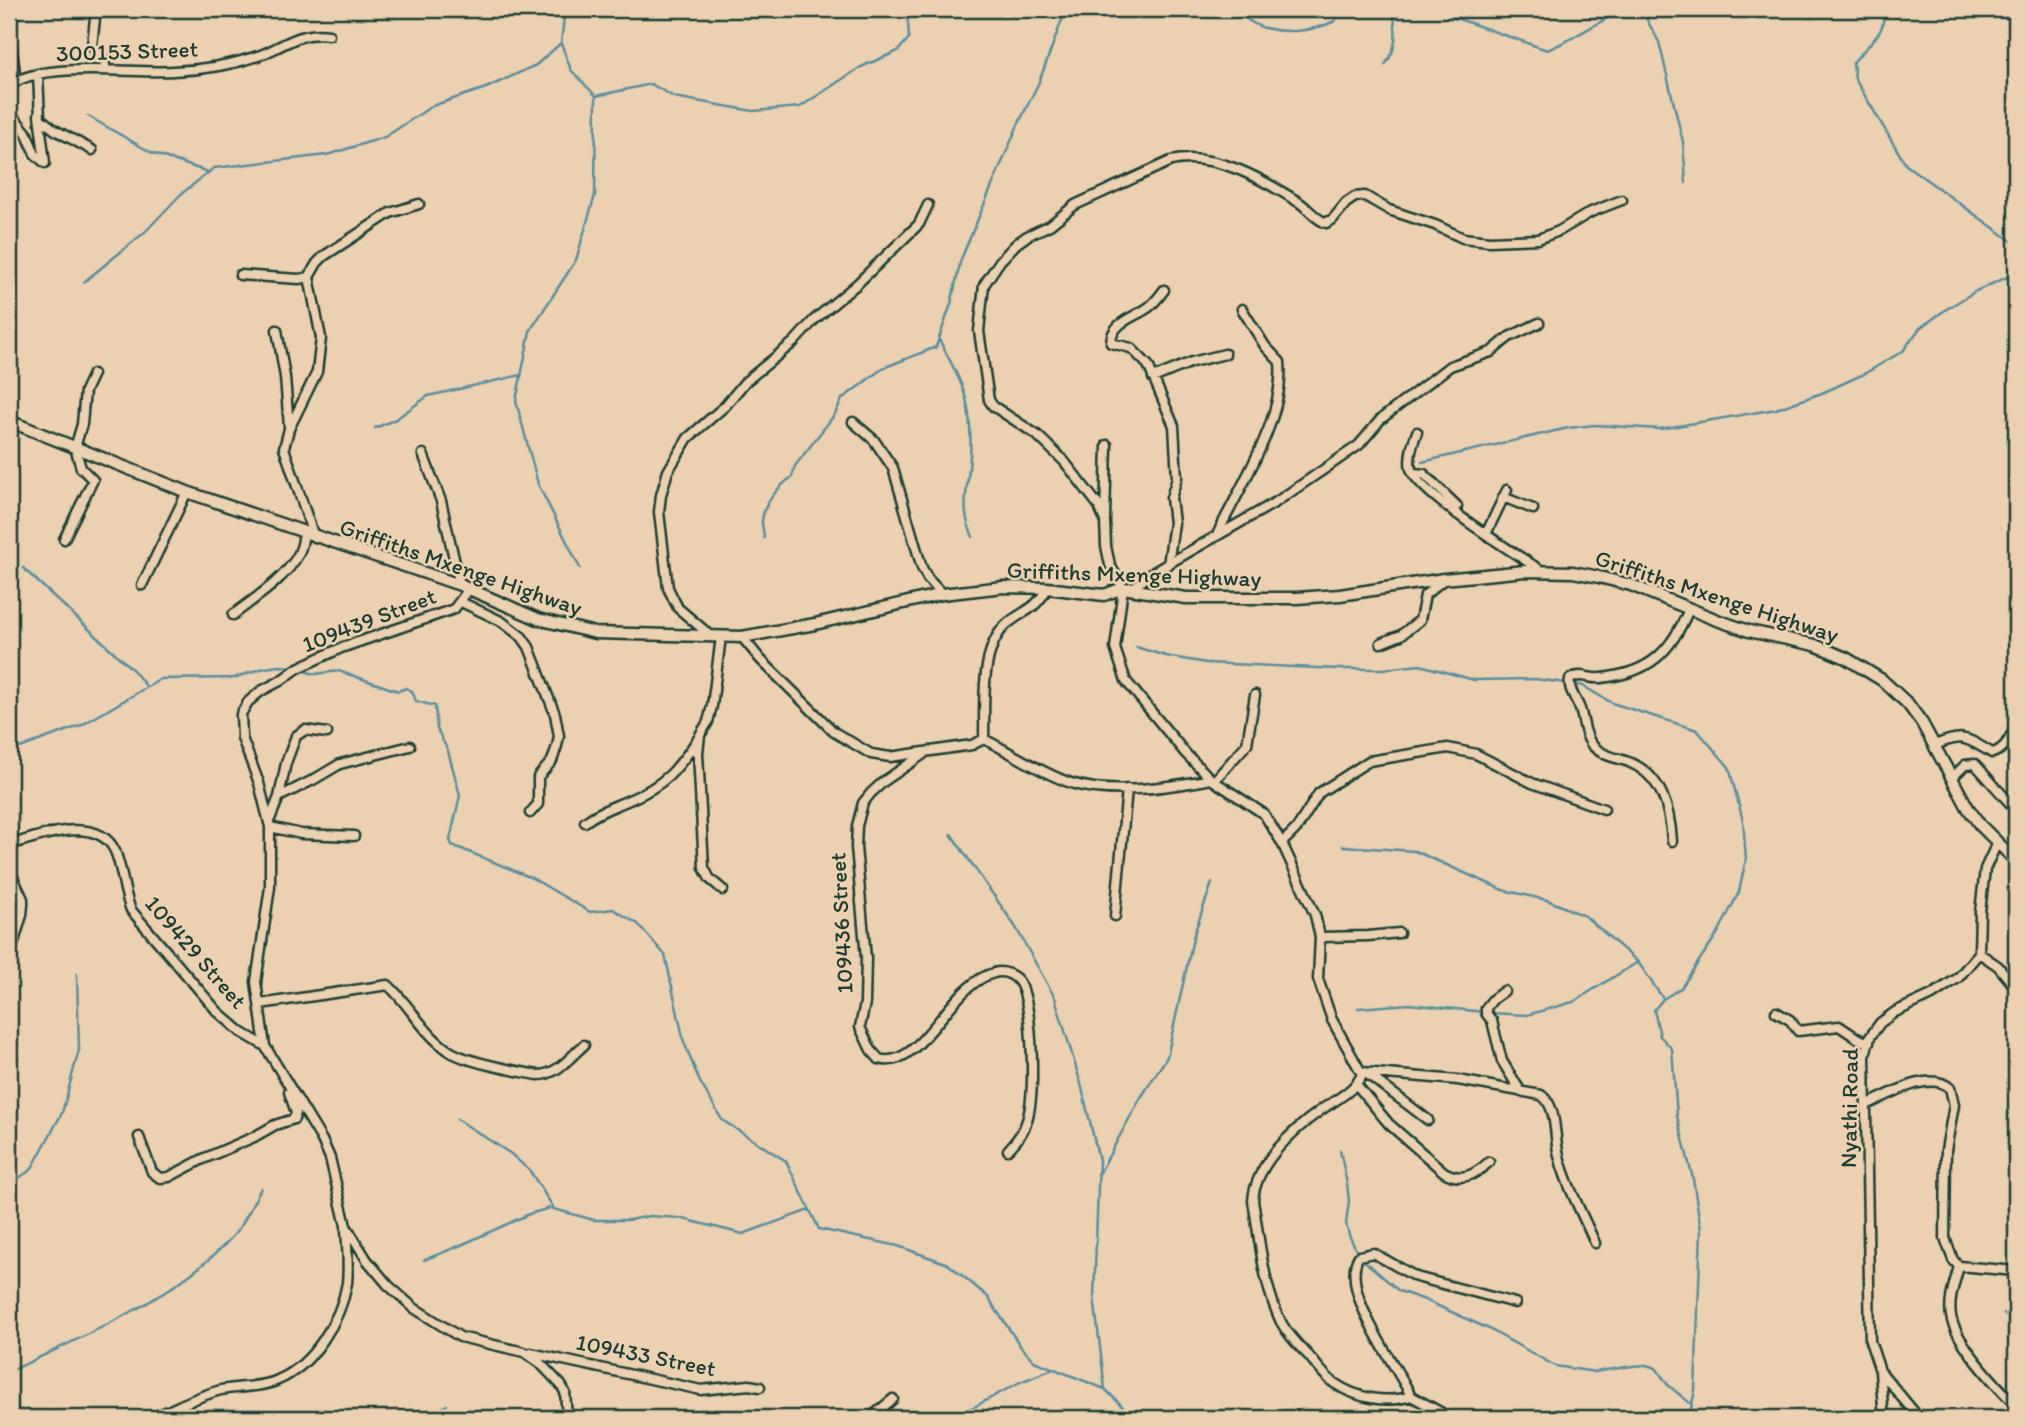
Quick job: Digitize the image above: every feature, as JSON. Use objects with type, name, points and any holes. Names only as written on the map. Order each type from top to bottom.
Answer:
[{"type":"street","points":[[9,14],[10,9]]},
{"type":"street","points":[[96,9],[92,46],[104,60],[106,70]]},
{"type":"street","points":[[9,30],[16,80]]},
{"type":"street","name":"300153 Street","points":[[9,87],[16,80],[38,74],[205,68],[258,55],[302,36],[329,35]]},
{"type":"street","points":[[9,111],[26,132],[35,154],[45,163],[39,115],[38,74]]},
{"type":"street","points":[[39,115],[43,122],[55,131],[92,150]]},
{"type":"street","points":[[1105,521],[1099,506],[1064,461],[1037,435],[989,400],[979,331],[984,285],[1000,261],[1027,236],[1050,225],[1075,205],[1171,161],[1190,158],[1220,164],[1277,188],[1326,223],[1354,197],[1365,196],[1389,210],[1435,225],[1463,238],[1489,241],[1538,239],[1604,206],[1622,200]]},
{"type":"street","points":[[240,275],[299,279],[309,276],[324,256],[390,213],[419,204]]},
{"type":"street","points":[[584,822],[670,776],[708,722],[712,706],[716,637],[678,608],[668,588],[659,512],[668,471],[688,438],[725,406],[745,382],[794,342],[814,320],[857,284],[919,224],[928,205]]},
{"type":"street","points":[[233,615],[274,583],[298,555],[309,535],[284,449],[289,429],[317,372],[321,338],[309,276]]},
{"type":"street","points":[[1164,290],[1156,302],[1115,328],[1111,344],[1121,344],[1139,355],[1148,365],[1174,426],[1177,478],[1171,498],[1174,523],[1168,565]]},
{"type":"street","points":[[1217,535],[1258,456],[1277,406],[1280,362],[1265,346],[1242,309]]},
{"type":"street","points":[[1123,588],[1134,587],[1276,502],[1359,445],[1381,419],[1450,366],[1491,352],[1509,337],[1539,323]]},
{"type":"street","points":[[277,330],[285,377],[289,429]]},
{"type":"street","points":[[1153,378],[1192,362],[1225,354]]},
{"type":"street","points":[[64,539],[93,480],[81,468],[75,448],[82,424],[85,391],[93,374]]},
{"type":"street","name":"Griffiths Mxenge Highway","points":[[9,421],[187,492],[465,587],[538,619],[595,633],[743,637],[815,624],[942,594],[1003,587],[1047,588],[1104,595],[1123,588],[1186,598],[1296,598],[1340,595],[1444,579],[1542,571],[1573,572],[1599,577],[1631,585],[1749,631],[1815,645],[1846,658],[1882,680],[1908,704],[1933,741],[1968,808],[2016,862]]},
{"type":"street","points":[[853,422],[874,440],[893,468],[922,568],[942,594]]},
{"type":"street","points":[[1417,432],[1412,449],[1412,469],[1420,483],[1484,532],[1542,571]]},
{"type":"street","points":[[1107,445],[1106,546],[1110,565],[1123,588],[1115,648],[1126,681],[1186,754],[1212,780],[1264,814],[1282,843],[1315,915],[1320,937],[1318,979],[1332,1020],[1364,1072],[1428,1120]]},
{"type":"street","points":[[423,454],[442,501],[465,587]]},
{"type":"street","points":[[1412,469],[1422,462]]},
{"type":"street","points":[[142,585],[187,492]]},
{"type":"street","points":[[1484,532],[1505,494],[1533,509]]},
{"type":"street","points":[[1381,643],[1401,635],[1420,620],[1425,595],[1444,579]]},
{"type":"street","name":"109439 Street","points":[[270,823],[242,738],[241,714],[248,702],[261,691],[315,659],[454,609],[461,602],[465,587]]},
{"type":"street","points":[[984,739],[985,677],[994,641],[1008,622],[1037,604],[1047,588]]},
{"type":"street","points":[[461,602],[501,621],[522,637],[529,647],[555,714],[559,736],[557,746],[552,761],[538,777],[538,803],[530,813]]},
{"type":"street","points":[[1672,841],[1669,810],[1660,790],[1644,772],[1632,764],[1610,758],[1593,746],[1569,686],[1570,679],[1576,675],[1595,679],[1617,676],[1661,655],[1676,638],[1689,609]]},
{"type":"street","points":[[743,637],[761,660],[834,733],[857,747],[882,757],[972,745],[984,739]]},
{"type":"street","points":[[984,739],[1071,783],[1103,790],[1212,780],[1247,744],[1255,695]]},
{"type":"street","points":[[1933,741],[1966,737],[1992,753],[2001,750],[2016,725]]},
{"type":"street","points":[[265,1046],[256,982],[270,887],[270,823],[296,736],[305,730],[327,733]]},
{"type":"street","points":[[700,735],[698,764],[704,868],[706,874],[723,890]]},
{"type":"street","points":[[279,797],[340,764],[411,746]]},
{"type":"street","points":[[1282,843],[1297,828],[1319,793],[1369,761],[1448,748],[1476,754],[1532,783],[1604,809]]},
{"type":"street","name":"109436 Street","points":[[928,751],[883,782],[863,803],[860,813],[856,847],[866,958],[865,1003],[860,1027],[871,1050],[879,1059],[897,1060],[912,1051],[945,1010],[984,977],[1002,972],[1016,978],[1021,985],[1029,1027],[1030,1111],[1026,1125],[1008,1150]]},
{"type":"street","points":[[1952,777],[1965,765],[1975,764],[2016,810]]},
{"type":"street","points":[[1115,916],[1127,789]]},
{"type":"street","points":[[270,823],[310,835],[354,836]]},
{"type":"street","name":"109429 Street","points":[[9,845],[65,831],[92,831],[108,840],[116,855],[131,910],[217,1011],[241,1032],[265,1046],[314,1124],[330,1158],[346,1226],[367,1260],[388,1285],[414,1308],[460,1337],[524,1352],[541,1363],[561,1385],[567,1401],[566,1418]]},
{"type":"street","points":[[1997,843],[1986,869],[1979,953],[1998,966],[2016,988]]},
{"type":"street","points":[[9,845],[10,871],[23,899],[22,915],[9,958]]},
{"type":"street","points":[[1320,937],[1399,933]]},
{"type":"street","name":"Nyathi Road","points":[[1919,1418],[1880,1371],[1870,1341],[1865,1055],[1880,1023],[1958,978],[1979,953]]},
{"type":"street","points":[[260,1004],[388,985],[440,1043],[448,1050],[467,1058],[544,1075],[558,1069],[584,1045]]},
{"type":"street","points":[[1504,991],[1493,999],[1486,1008],[1486,1013],[1492,1021],[1502,1061],[1521,1092]]},
{"type":"street","points":[[1776,1012],[1790,1020],[1799,1032],[1839,1026],[1869,1043]]},
{"type":"street","points":[[1364,1072],[1356,1084],[1302,1124],[1283,1143],[1261,1176],[1254,1194],[1254,1204],[1267,1280],[1280,1321],[1290,1337],[1332,1382],[1348,1390],[1393,1401],[1411,1396]]},
{"type":"street","points":[[1364,1072],[1446,1078],[1541,1095],[1550,1104],[1559,1157],[1595,1243]]},
{"type":"street","points":[[139,1137],[152,1172],[160,1178],[169,1177],[275,1125],[294,1119],[296,1109],[282,1073]]},
{"type":"street","points":[[1866,1105],[1910,1086],[1930,1081],[1942,1082],[1950,1088],[1954,1105],[1946,1150],[1945,1238],[1952,1260],[1959,1266],[2016,1271]]},
{"type":"street","points":[[1356,1084],[1389,1124],[1444,1172],[1452,1176],[1471,1176],[1489,1162]]},
{"type":"street","points":[[151,1418],[217,1391],[276,1382],[305,1362],[317,1348],[344,1296],[348,1263],[346,1226]]},
{"type":"street","points":[[1450,1418],[1411,1396],[1402,1376],[1370,1326],[1359,1299],[1354,1270],[1359,1256],[1373,1253],[1416,1277],[1515,1303]]},
{"type":"street","points":[[1959,1266],[1950,1306],[1952,1322],[1957,1334],[1981,1366],[2016,1405]]},
{"type":"street","name":"109433 Street","points":[[524,1352],[701,1390],[750,1385],[760,1387]]},
{"type":"street","points":[[1880,1371],[1884,1418]]},
{"type":"street","points":[[870,1418],[893,1399]]},
{"type":"waterway","points":[[565,9],[561,43],[571,70],[596,96],[651,84],[674,97],[753,111],[800,107],[861,67],[898,51],[909,38],[907,9]]},
{"type":"waterway","points":[[764,538],[762,521],[769,502],[777,490],[792,477],[795,466],[835,414],[842,399],[883,368],[936,347],[951,304],[961,259],[1039,82],[1066,9]]},
{"type":"waterway","points":[[1232,9],[1261,27],[1292,31],[1310,29],[1335,21],[1340,9]]},
{"type":"waterway","points":[[1385,65],[1393,51],[1393,9]]},
{"type":"waterway","points":[[1443,9],[1453,17],[1547,50],[1626,9]]},
{"type":"waterway","points":[[1641,9],[1659,42],[1683,142],[1686,183]]},
{"type":"waterway","points":[[1881,9],[1883,24],[1880,31],[1853,63],[1855,79],[1906,165],[2016,244]]},
{"type":"waterway","points":[[84,282],[145,232],[180,195],[214,168],[327,155],[385,137],[432,106],[486,88],[536,65],[561,43]]},
{"type":"waterway","points":[[580,568],[538,484],[516,401],[530,331],[576,260],[595,195],[596,96]]},
{"type":"waterway","points":[[88,116],[152,153],[208,172]]},
{"type":"waterway","points":[[1422,462],[1568,428],[1595,425],[1660,429],[1776,409],[1822,393],[1864,374],[1903,351],[1920,328],[1948,308],[1976,291],[2016,273]]},
{"type":"waterway","points":[[939,339],[965,394],[967,404],[970,448],[966,511],[973,537]]},
{"type":"waterway","points":[[375,428],[396,419],[428,396],[521,375]]},
{"type":"waterway","points":[[23,568],[133,670],[146,686]]},
{"type":"waterway","points":[[1136,647],[1206,663],[1339,669],[1383,669],[1420,665],[1474,680],[1535,679],[1566,683]]},
{"type":"waterway","points":[[9,752],[82,725],[161,679],[234,678],[261,669],[295,667]]},
{"type":"waterway","points":[[301,670],[315,674],[339,671],[398,691],[406,688],[412,691],[416,701],[435,706],[437,729],[448,751],[460,795],[450,840],[452,845],[532,878],[590,912],[613,909],[638,924],[665,955],[684,1042],[699,1080],[722,1120],[786,1161],[819,1229],[898,1246],[948,1264],[987,1296],[1021,1347],[1034,1361],[1105,1389],[1134,1418]]},
{"type":"waterway","points":[[1572,683],[1583,686],[1612,703],[1697,730],[1729,767],[1743,821],[1746,859],[1739,892],[1719,931],[1681,988],[1663,999],[1654,1010],[1660,1036],[1672,1049],[1677,1116],[1693,1179],[1701,1230],[1695,1390],[1689,1418]]},
{"type":"waterway","points":[[951,834],[1015,926],[1055,998],[1081,1084],[1099,1160],[1094,1297],[1105,1389]]},
{"type":"waterway","points":[[1343,846],[1415,851],[1503,890],[1547,900],[1585,916],[1638,962],[1662,997]]},
{"type":"waterway","points":[[1099,1174],[1140,1099],[1167,1057],[1194,934],[1212,883]]},
{"type":"waterway","points":[[1490,1013],[1527,1015],[1573,1002],[1638,962]]},
{"type":"waterway","points":[[9,1184],[31,1170],[62,1113],[79,1050],[77,974]]},
{"type":"waterway","points":[[1358,1008],[1409,1004],[1484,1012]]},
{"type":"waterway","points":[[457,1119],[511,1154],[530,1171],[553,1207]]},
{"type":"waterway","points":[[1340,1150],[1349,1201],[1346,1224],[1349,1235],[1359,1256],[1399,1291],[1489,1329],[1555,1366],[1595,1372],[1646,1365],[1656,1368],[1668,1385],[1691,1404]]},
{"type":"waterway","points":[[9,1372],[128,1314],[185,1278],[211,1258],[234,1235],[261,1188]]},
{"type":"waterway","points":[[424,1260],[529,1214],[550,1208],[594,1220],[629,1220],[650,1216],[679,1218],[743,1234],[809,1210]]},
{"type":"waterway","points":[[2004,1314],[2016,1327]]},
{"type":"waterway","points":[[945,1418],[1053,1369]]},
{"type":"waterway","points":[[423,1418],[447,1405]]}]
